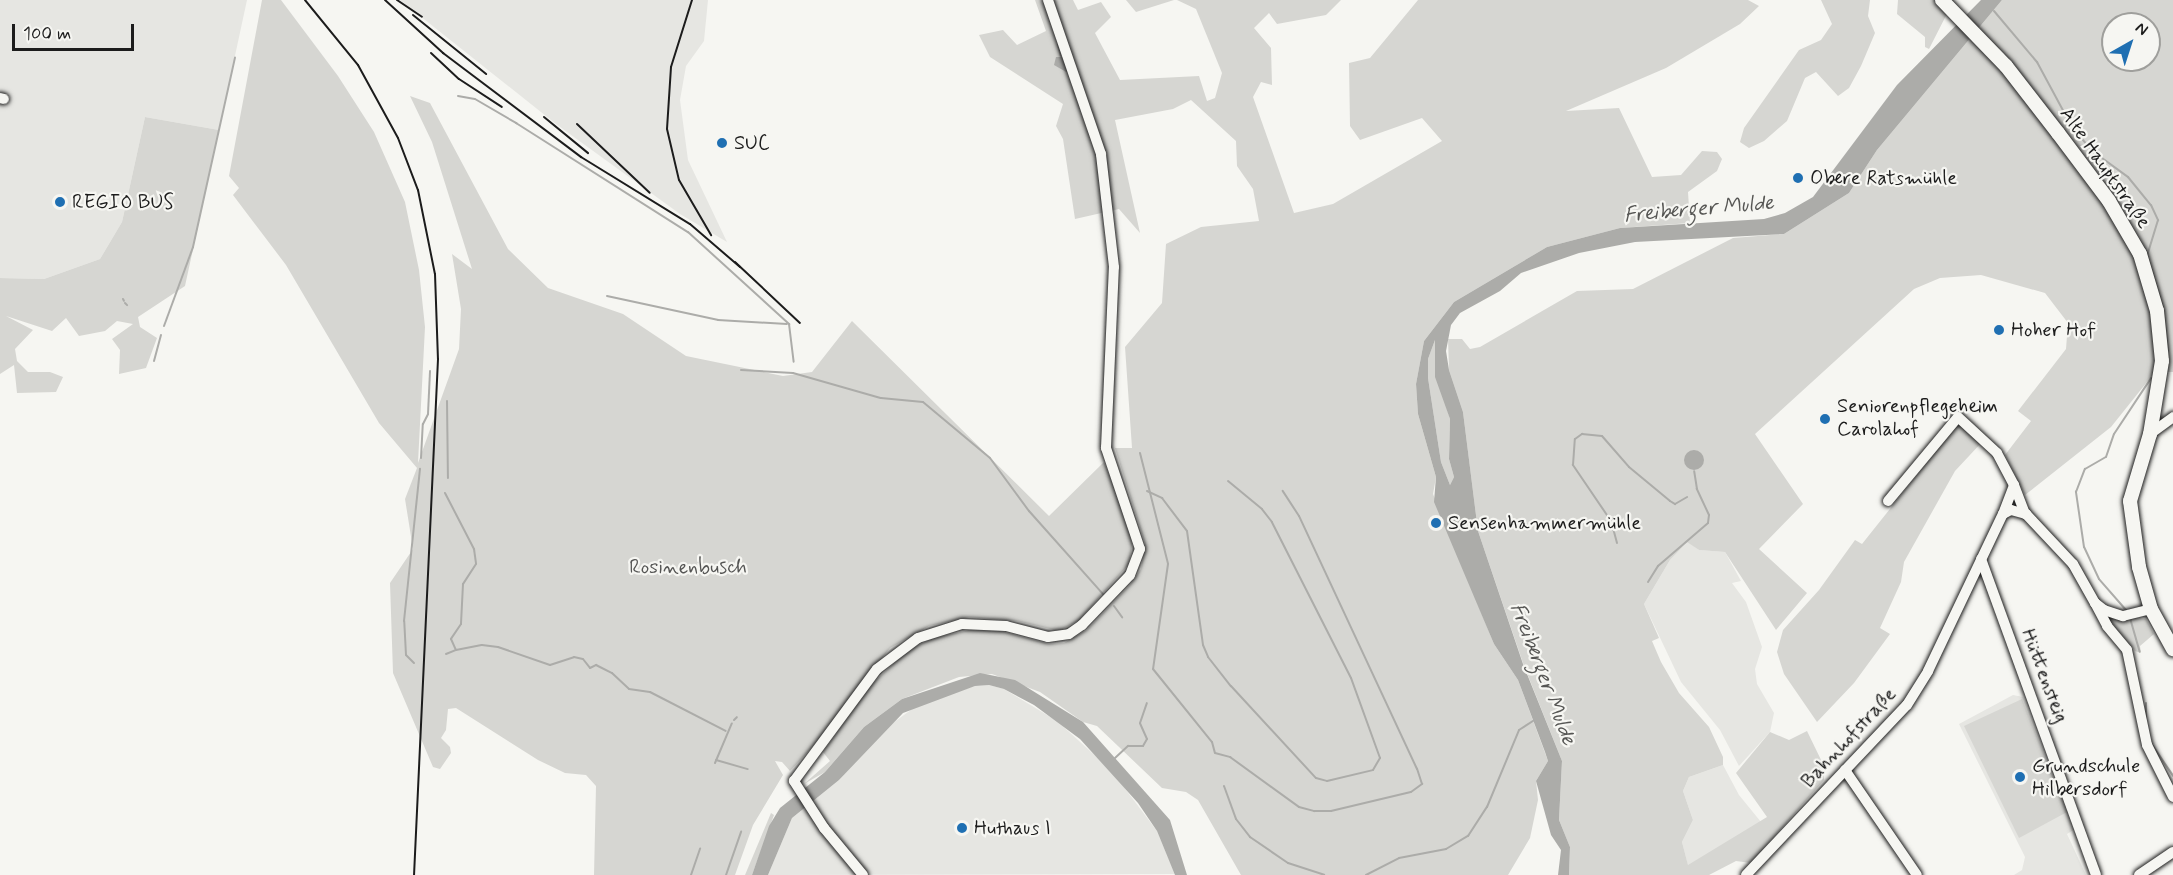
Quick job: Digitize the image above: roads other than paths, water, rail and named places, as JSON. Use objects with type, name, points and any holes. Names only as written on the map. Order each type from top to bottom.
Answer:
[{"type":"main road","name":"Alte Hauptstraße","points":[[1942,0],[2006,66],[2109,201],[2140,254],[2157,311],[2162,361],[2150,434],[2130,501],[2139,567],[2151,609],[2173,649]]},
{"type":"street","points":[[863,875],[794,781],[877,669],[903,647],[932,632],[969,624],[1006,626],[1048,637],[1069,634],[1096,612],[1136,564],[1140,549],[1136,529],[1105,439],[1114,267],[1101,154],[1048,0]]},
{"type":"street","points":[[1888,501],[1958,417],[1997,453],[2026,514]]},
{"type":"street","points":[[2150,434],[2173,417]]},
{"type":"street","name":"Bahnhofstraße","points":[[1746,875],[1907,705],[1928,671],[2004,514],[2014,485]]},
{"type":"street","points":[[2004,514],[2014,508],[2026,514],[2073,564],[2107,626],[2127,650],[2147,745],[2173,797]]},
{"type":"street","name":"Hüttensteig","points":[[1981,559],[2096,875]]},
{"type":"street","points":[[2095,603],[2123,616],[2135,616],[2151,609]]},
{"type":"street","points":[[1845,770],[1917,875]]},
{"type":"street","points":[[2139,875],[2173,852]]},
{"type":"waterway","points":[[1994,11],[2037,62],[2072,127],[2091,150],[2128,177],[2151,205],[2158,220],[2147,255],[2163,308],[2168,351]]},
{"type":"waterway","points":[[1058,45],[1061,56]]},
{"type":"waterway","points":[[164,326],[193,247],[235,58]]},
{"type":"waterway","points":[[458,96],[475,99],[516,123],[688,232],[789,324],[794,362]]},
{"type":"waterway","points":[[607,296],[718,320],[787,324]]},
{"type":"waterway","points":[[154,361],[161,335]]},
{"type":"waterway","points":[[741,370],[793,373],[881,398],[923,402],[990,458],[1029,511],[1103,594]]},
{"type":"waterway","points":[[421,458],[423,424],[428,414],[430,371]]},
{"type":"waterway","points":[[2126,610],[2099,579],[2084,547],[2076,492],[2085,469],[2106,457],[2114,434],[2151,378]]},
{"type":"waterway","points":[[447,401],[448,478]]},
{"type":"waterway","points":[[1617,543],[1611,521],[1573,465],[1575,439],[1582,434],[1602,436],[1629,467],[1670,501],[1675,504],[1687,497]]},
{"type":"waterway","points":[[1140,453],[1168,564],[1153,669],[1212,742],[1215,753],[1230,757],[1299,807],[1314,811],[1331,811],[1411,792],[1422,784],[1417,769],[1299,516],[1283,491]]},
{"type":"waterway","points":[[414,663],[406,655],[404,621],[420,469]]},
{"type":"waterway","points":[[1648,582],[1658,566],[1708,523],[1709,515],[1697,489],[1694,471]]},
{"type":"waterway","points":[[1147,491],[1162,498],[1187,531],[1203,645],[1208,657],[1231,686],[1316,778],[1327,781],[1373,770],[1380,758],[1351,678],[1272,522],[1262,509],[1228,481]]},
{"type":"waterway","points":[[445,493],[474,549],[476,564],[463,584],[461,624],[451,639],[456,650],[482,645],[498,647],[550,665],[574,657],[583,659],[590,668],[596,665],[612,673],[629,689],[650,692],[726,731]]},
{"type":"waterway","points":[[1114,606],[1122,617]]},
{"type":"waterway","points":[[2130,618],[2140,652]]},
{"type":"waterway","points":[[446,654],[456,650]]},
{"type":"waterway","points":[[1115,758],[1128,746],[1143,746],[1147,739],[1140,723],[1147,703]]},
{"type":"waterway","points":[[2146,703],[2146,718]]},
{"type":"waterway","points":[[734,720],[737,717]]},
{"type":"waterway","points":[[1366,875],[1399,858],[1446,849],[1468,836],[1487,807],[1519,730],[1533,721]]},
{"type":"waterway","points":[[715,763],[732,723]]},
{"type":"waterway","points":[[2153,746],[2173,776]]},
{"type":"waterway","points":[[716,760],[748,769]]},
{"type":"waterway","points":[[1224,786],[1236,819],[1250,837],[1288,863],[1324,875]]},
{"type":"waterway","points":[[726,875],[741,832]]},
{"type":"waterway","points":[[691,875],[700,849]]},
{"type":"railway","points":[[305,0],[358,65],[398,138],[418,190],[435,274],[438,359],[414,875]]},
{"type":"railway","points":[[385,0],[443,53],[581,157],[690,224],[740,267]]},
{"type":"railway","points":[[397,0],[422,17]]},
{"type":"railway","points":[[692,0],[671,67],[667,129],[679,180],[711,235]]},
{"type":"railway","points":[[413,15],[486,74]]},
{"type":"railway","points":[[431,53],[459,79],[502,107]]},
{"type":"railway","points":[[544,117],[588,153]]},
{"type":"railway","points":[[577,124],[650,193]]},
{"type":"railway","points":[[735,262],[800,323]]},
{"type":"place","name":"SUC","points":[[722,143]]},
{"type":"place","name":"Obere Ratsmühle","points":[[1798,178]]},
{"type":"place","name":"REGIO BUS","points":[[60,202]]},
{"type":"place","name":"Hoher Hof","points":[[1999,330]]},
{"type":"place","name":"Seniorenpflegeheim Carolahof","points":[[1825,419]]},
{"type":"place","name":"Sensenhammermühle","points":[[1436,523]]},
{"type":"place","name":"Grundschule Hilbersdorf","points":[[2020,777]]},
{"type":"place","name":"Huthaus I","points":[[962,828]]},
{"type":"water label","name":"Freiberger Mulde","points":[[1699,209]]},
{"type":"water label","name":"Freiberger Mulde","points":[[1543,674]]},
{"type":"park label","name":"Rosinenbusch","points":[[688,567]]}]
